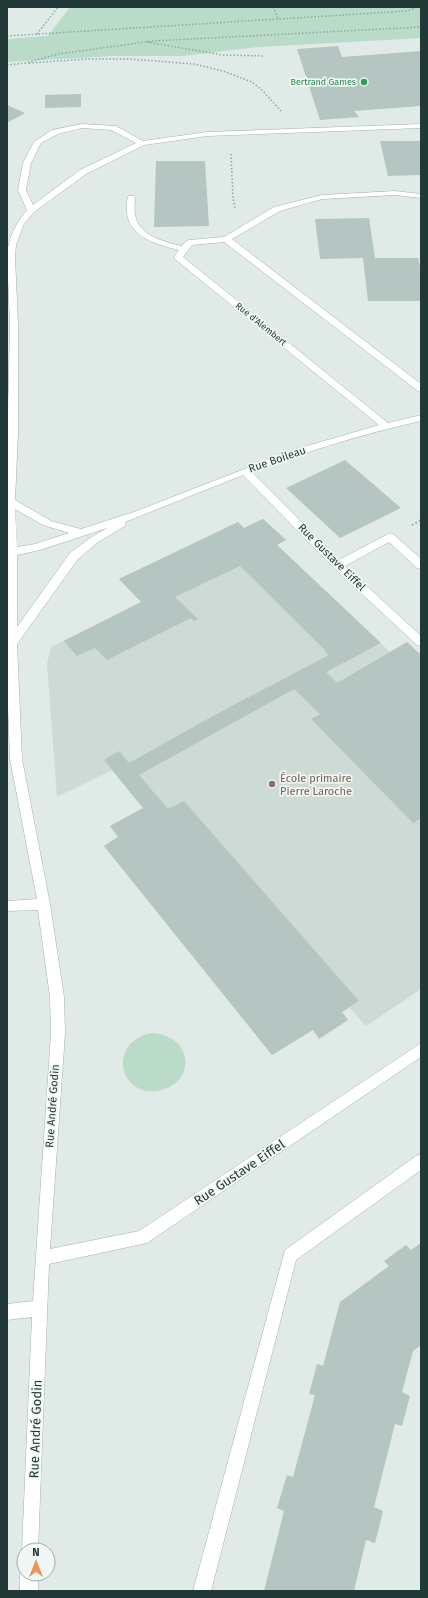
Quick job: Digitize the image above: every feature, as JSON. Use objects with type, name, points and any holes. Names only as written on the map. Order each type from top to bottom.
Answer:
[{"type":"street","points":[[31,210],[22,190],[27,162],[38,142],[55,132],[82,126],[113,128],[142,143]]},
{"type":"street","points":[[79,532],[47,523],[10,501],[10,433],[14,324],[9,258],[20,223],[31,210],[46,197],[83,172],[142,143],[208,134],[421,126]]},
{"type":"street","points":[[131,198],[131,215],[142,234],[156,242],[184,250],[190,243],[226,238],[277,209],[322,197],[395,193],[421,196]]},
{"type":"street","points":[[226,238],[421,389]]},
{"type":"street","name":"Rue d'Alembert","points":[[184,250],[178,257],[386,426]]},
{"type":"street","name":"Rue Boileau","points":[[12,552],[138,514],[296,452],[386,426],[421,418]]},
{"type":"street","name":"Rue Gustave Eiffel","points":[[245,471],[338,564],[421,642]]},
{"type":"street","name":"Rue André Godin","points":[[10,501],[12,552],[12,643],[10,678],[16,759],[44,904],[57,998],[58,1033],[42,1258],[30,1542]]},
{"type":"street","name":"Rue Boileau","points":[[12,643],[74,556],[94,540],[138,514]]},
{"type":"street","points":[[338,564],[390,537],[421,565]]},
{"type":"street","points":[[7,906],[44,904]]},
{"type":"street","name":"Rue Gustave Eiffel","points":[[42,1258],[142,1238],[421,1049]]},
{"type":"street","points":[[202,1591],[290,1255],[421,1161]]},
{"type":"street","points":[[7,1312],[40,1308]]},
{"type":"path","points":[[36,34],[58,7]]},
{"type":"path","points":[[273,7],[278,18]]},
{"type":"path","points":[[7,36],[408,11],[418,7]]},
{"type":"path","points":[[26,63],[58,54],[145,42],[421,27]]},
{"type":"path","points":[[145,42],[223,55],[265,56]]},
{"type":"path","points":[[7,65],[88,59],[194,64],[223,70],[252,82],[275,103],[298,130]]},
{"type":"path","points":[[231,133],[233,198],[237,221],[245,228]]},
{"type":"shaded area","name":"École primaire Pierre Laroche","points":[[263,519],[286,540],[277,545],[390,652],[407,642],[421,655],[421,989],[366,1026],[349,1007],[272,1055],[104,846],[118,837],[110,826],[143,808],[112,770],[57,797],[47,664],[51,647],[141,602],[119,579],[238,522],[244,528]]},
{"type":"green space","points":[[70,7],[421,7],[421,38],[258,47],[182,56],[114,56],[7,62],[7,39],[48,36]]},
{"type":"green space","points":[[152,1033],[166,1036],[177,1043],[183,1051],[186,1061],[184,1071],[178,1080],[169,1087],[156,1091],[143,1090],[133,1085],[126,1077],[123,1066],[124,1056],[129,1046],[138,1038]]},
{"type":"building","name":"Bertrand Games","points":[[338,46],[342,57],[421,51],[421,106],[354,111],[359,117],[320,120],[297,49]]},
{"type":"building","points":[[81,94],[81,107],[45,108],[45,95]]},
{"type":"building","points":[[7,105],[25,113],[7,123]]},
{"type":"building","points":[[380,141],[421,141],[421,175],[388,176]]},
{"type":"building","points":[[156,161],[205,161],[209,226],[154,227]]},
{"type":"building","points":[[369,218],[375,258],[418,258],[421,271],[421,301],[368,301],[363,258],[320,259],[315,219]]},
{"type":"building","points":[[345,460],[401,508],[340,538],[286,488]]},
{"type":"building","points":[[263,519],[286,540],[277,545],[381,643],[326,672],[337,683],[407,642],[421,655],[421,818],[413,823],[311,719],[320,714],[294,689],[139,775],[168,809],[184,801],[359,1001],[342,1012],[348,1020],[319,1039],[313,1030],[272,1055],[104,846],[118,837],[110,826],[143,808],[104,760],[119,751],[129,763],[211,717],[329,655],[240,566],[175,597],[198,619],[194,621],[191,618],[107,660],[95,648],[77,656],[64,641],[141,602],[119,579],[238,522],[244,528]]},
{"type":"building","points":[[421,1243],[421,1345],[413,1351],[402,1392],[410,1396],[402,1426],[395,1424],[374,1507],[383,1511],[375,1543],[366,1540],[354,1591],[264,1591],[284,1511],[277,1508],[287,1475],[293,1477],[315,1395],[309,1394],[317,1364],[323,1366],[340,1302],[389,1266],[384,1261],[406,1245],[411,1250]]},
{"type":"place","name":"Bertrand Games","points":[[364,82]]},
{"type":"place","name":"École primaire Pierre Laroche","points":[[272,784]]}]
